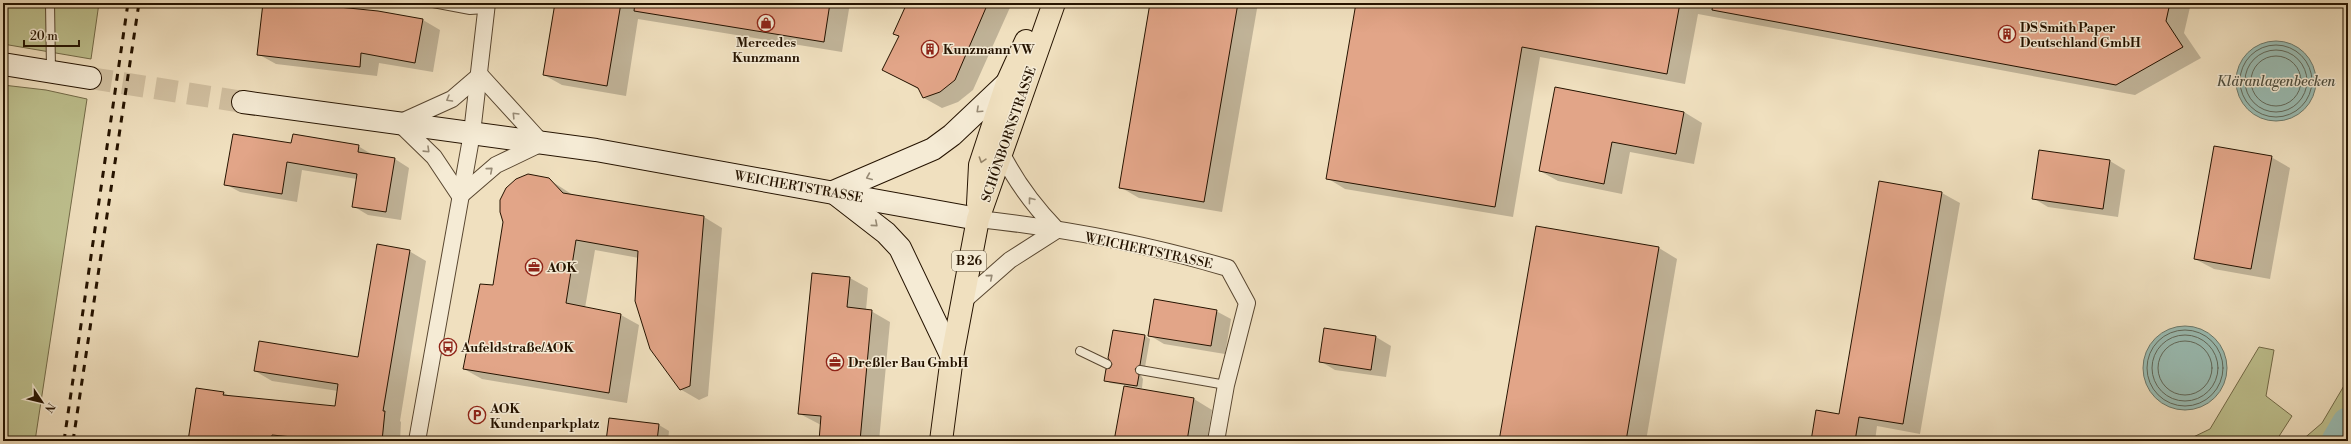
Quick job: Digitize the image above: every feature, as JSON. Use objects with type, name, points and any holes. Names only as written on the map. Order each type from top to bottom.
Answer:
[{"type":"main road","name":"SCHÖNBORNSTRASSE","points":[[978,220],[978,173],[1007,83],[1045,3]]},
{"type":"main road","name":"SCHÖNBORNSTRASSE","points":[[941,441],[961,303],[978,220],[1054,3]]},
{"type":"main road","points":[[3,64],[90,78]]},
{"type":"main road","points":[[833,192],[933,149],[952,135],[1007,83]]},
{"type":"main road","name":"WEICHERTSTRASSE","points":[[243,102],[596,150],[833,192],[978,220]]},
{"type":"main road","points":[[833,192],[869,218],[900,248],[952,357]]},
{"type":"street","points":[[417,441],[472,133],[480,75],[486,6]]},
{"type":"street","points":[[460,196],[434,157],[399,123],[452,99],[480,75]]},
{"type":"street","points":[[460,196],[496,164],[542,143],[480,75]]},
{"type":"street","points":[[961,303],[1010,260],[1057,230],[1025,193],[1013,176],[1002,154]]},
{"type":"street","name":"WEICHERTSTRASSE","points":[[978,220],[1057,230],[1184,255],[1228,268],[1247,303],[1226,385],[1216,441]]},
{"type":"lane","points":[[50,3],[51,72]]},
{"type":"lane","points":[[433,3],[470,10],[486,6]]},
{"type":"lane","points":[[1080,351],[1107,364]]},
{"type":"lane","points":[[1140,370],[1226,385]]},
{"type":"green space","points":[[3,3],[99,3],[91,59],[3,44]]},
{"type":"green space","points":[[3,85],[46,90],[87,99],[35,441],[3,441]]},
{"type":"green space","points":[[2259,347],[2274,350],[2266,396],[2292,416],[2276,441],[2185,441],[2210,429]]},
{"type":"green space","points":[[2348,379],[2348,441],[2301,441],[2322,423]]},
{"type":"water","name":"Kläranlagenbecken","points":[[2276,41],[2291,44],[2304,53],[2313,66],[2316,81],[2313,96],[2304,109],[2291,118],[2276,121],[2261,118],[2248,109],[2239,96],[2236,81],[2239,66],[2248,53],[2261,44]]},
{"type":"water","points":[[2185,326],[2201,329],[2215,338],[2224,352],[2227,368],[2224,384],[2215,398],[2201,407],[2185,410],[2169,407],[2155,398],[2146,384],[2143,368],[2146,352],[2155,338],[2169,329]]},
{"type":"building","points":[[263,3],[299,3],[378,11],[423,19],[415,63],[361,53],[360,67],[257,55]]},
{"type":"building","points":[[555,3],[621,3],[607,86],[543,75]]},
{"type":"building","name":"Mercedes Kunzmann","points":[[635,3],[830,3],[824,42],[634,11]]},
{"type":"building","name":"Kunzmann VW","points":[[907,3],[988,3],[955,80],[940,92],[923,98],[918,88],[882,70],[899,36],[893,34]]},
{"type":"building","points":[[1150,3],[1238,3],[1204,202],[1119,188]]},
{"type":"building","points":[[1356,3],[1680,3],[1667,74],[1522,47],[1495,207],[1326,179]]},
{"type":"building","name":"DS Smith Paper Deutschland GmbH","points":[[1713,3],[2170,3],[2166,21],[2183,47],[2116,85],[1712,10]]},
{"type":"building","points":[[1555,87],[1684,112],[1676,154],[1612,142],[1604,184],[1539,171]]},
{"type":"building","points":[[233,134],[291,143],[293,134],[359,145],[358,152],[395,158],[386,212],[352,207],[357,174],[287,162],[282,194],[224,185]]},
{"type":"building","points":[[2214,146],[2272,156],[2251,269],[2194,259]]},
{"type":"building","points":[[2039,150],[2110,160],[2103,209],[2032,199]]},
{"type":"building","name":"AOK","points":[[528,174],[549,178],[563,193],[704,216],[690,386],[680,390],[650,349],[635,301],[638,251],[576,240],[566,303],[621,314],[609,393],[463,369],[480,284],[493,285],[503,222],[500,212],[500,200],[506,188],[516,179]]},
{"type":"building","points":[[1879,181],[1942,192],[1903,424],[1859,417],[1855,441],[1811,441],[1816,410],[1839,414]]},
{"type":"building","points":[[1536,226],[1659,247],[1626,441],[1499,441]]},
{"type":"building","points":[[377,244],[410,250],[383,411],[385,411],[382,441],[334,441],[272,435],[271,441],[188,441],[196,388],[224,392],[223,395],[335,406],[338,384],[254,371],[259,341],[358,357]]},
{"type":"building","name":"Dreßler Bau GmbH","points":[[812,273],[850,277],[847,307],[872,310],[860,441],[819,441],[821,416],[798,414]]},
{"type":"building","points":[[1154,299],[1217,310],[1211,346],[1148,336]]},
{"type":"building","points":[[1324,328],[1376,336],[1371,370],[1319,362]]},
{"type":"building","points":[[1113,330],[1145,335],[1140,365],[1135,369],[1139,375],[1137,386],[1104,381],[1106,369],[1110,368],[1112,364],[1108,358]]},
{"type":"building","points":[[1124,386],[1194,398],[1187,441],[1114,441]]},
{"type":"building","points":[[609,418],[659,424],[657,441],[606,441]]},
{"type":"waterway","points":[[2338,441],[2348,424]]},
{"type":"tunnel","points":[[90,78],[243,102]]},
{"type":"railway","points":[[64,441],[128,3]]},
{"type":"railway","points":[[73,441],[139,3]]},
{"type":"place","name":"Mercedes Kunzmann","points":[[766,23]]},
{"type":"place","name":"DS Smith Paper Deutschland GmbH","points":[[2007,34]]},
{"type":"place","name":"Kunzmann VW","points":[[930,49]]},
{"type":"place","name":"AOK","points":[[534,267]]},
{"type":"place","name":"Aufeldstraße/AOK","points":[[448,347]]},
{"type":"place","name":"Dreßler Bau GmbH","points":[[835,362]]},
{"type":"place","name":"AOK Kundenparkplatz","points":[[477,415]]}]
